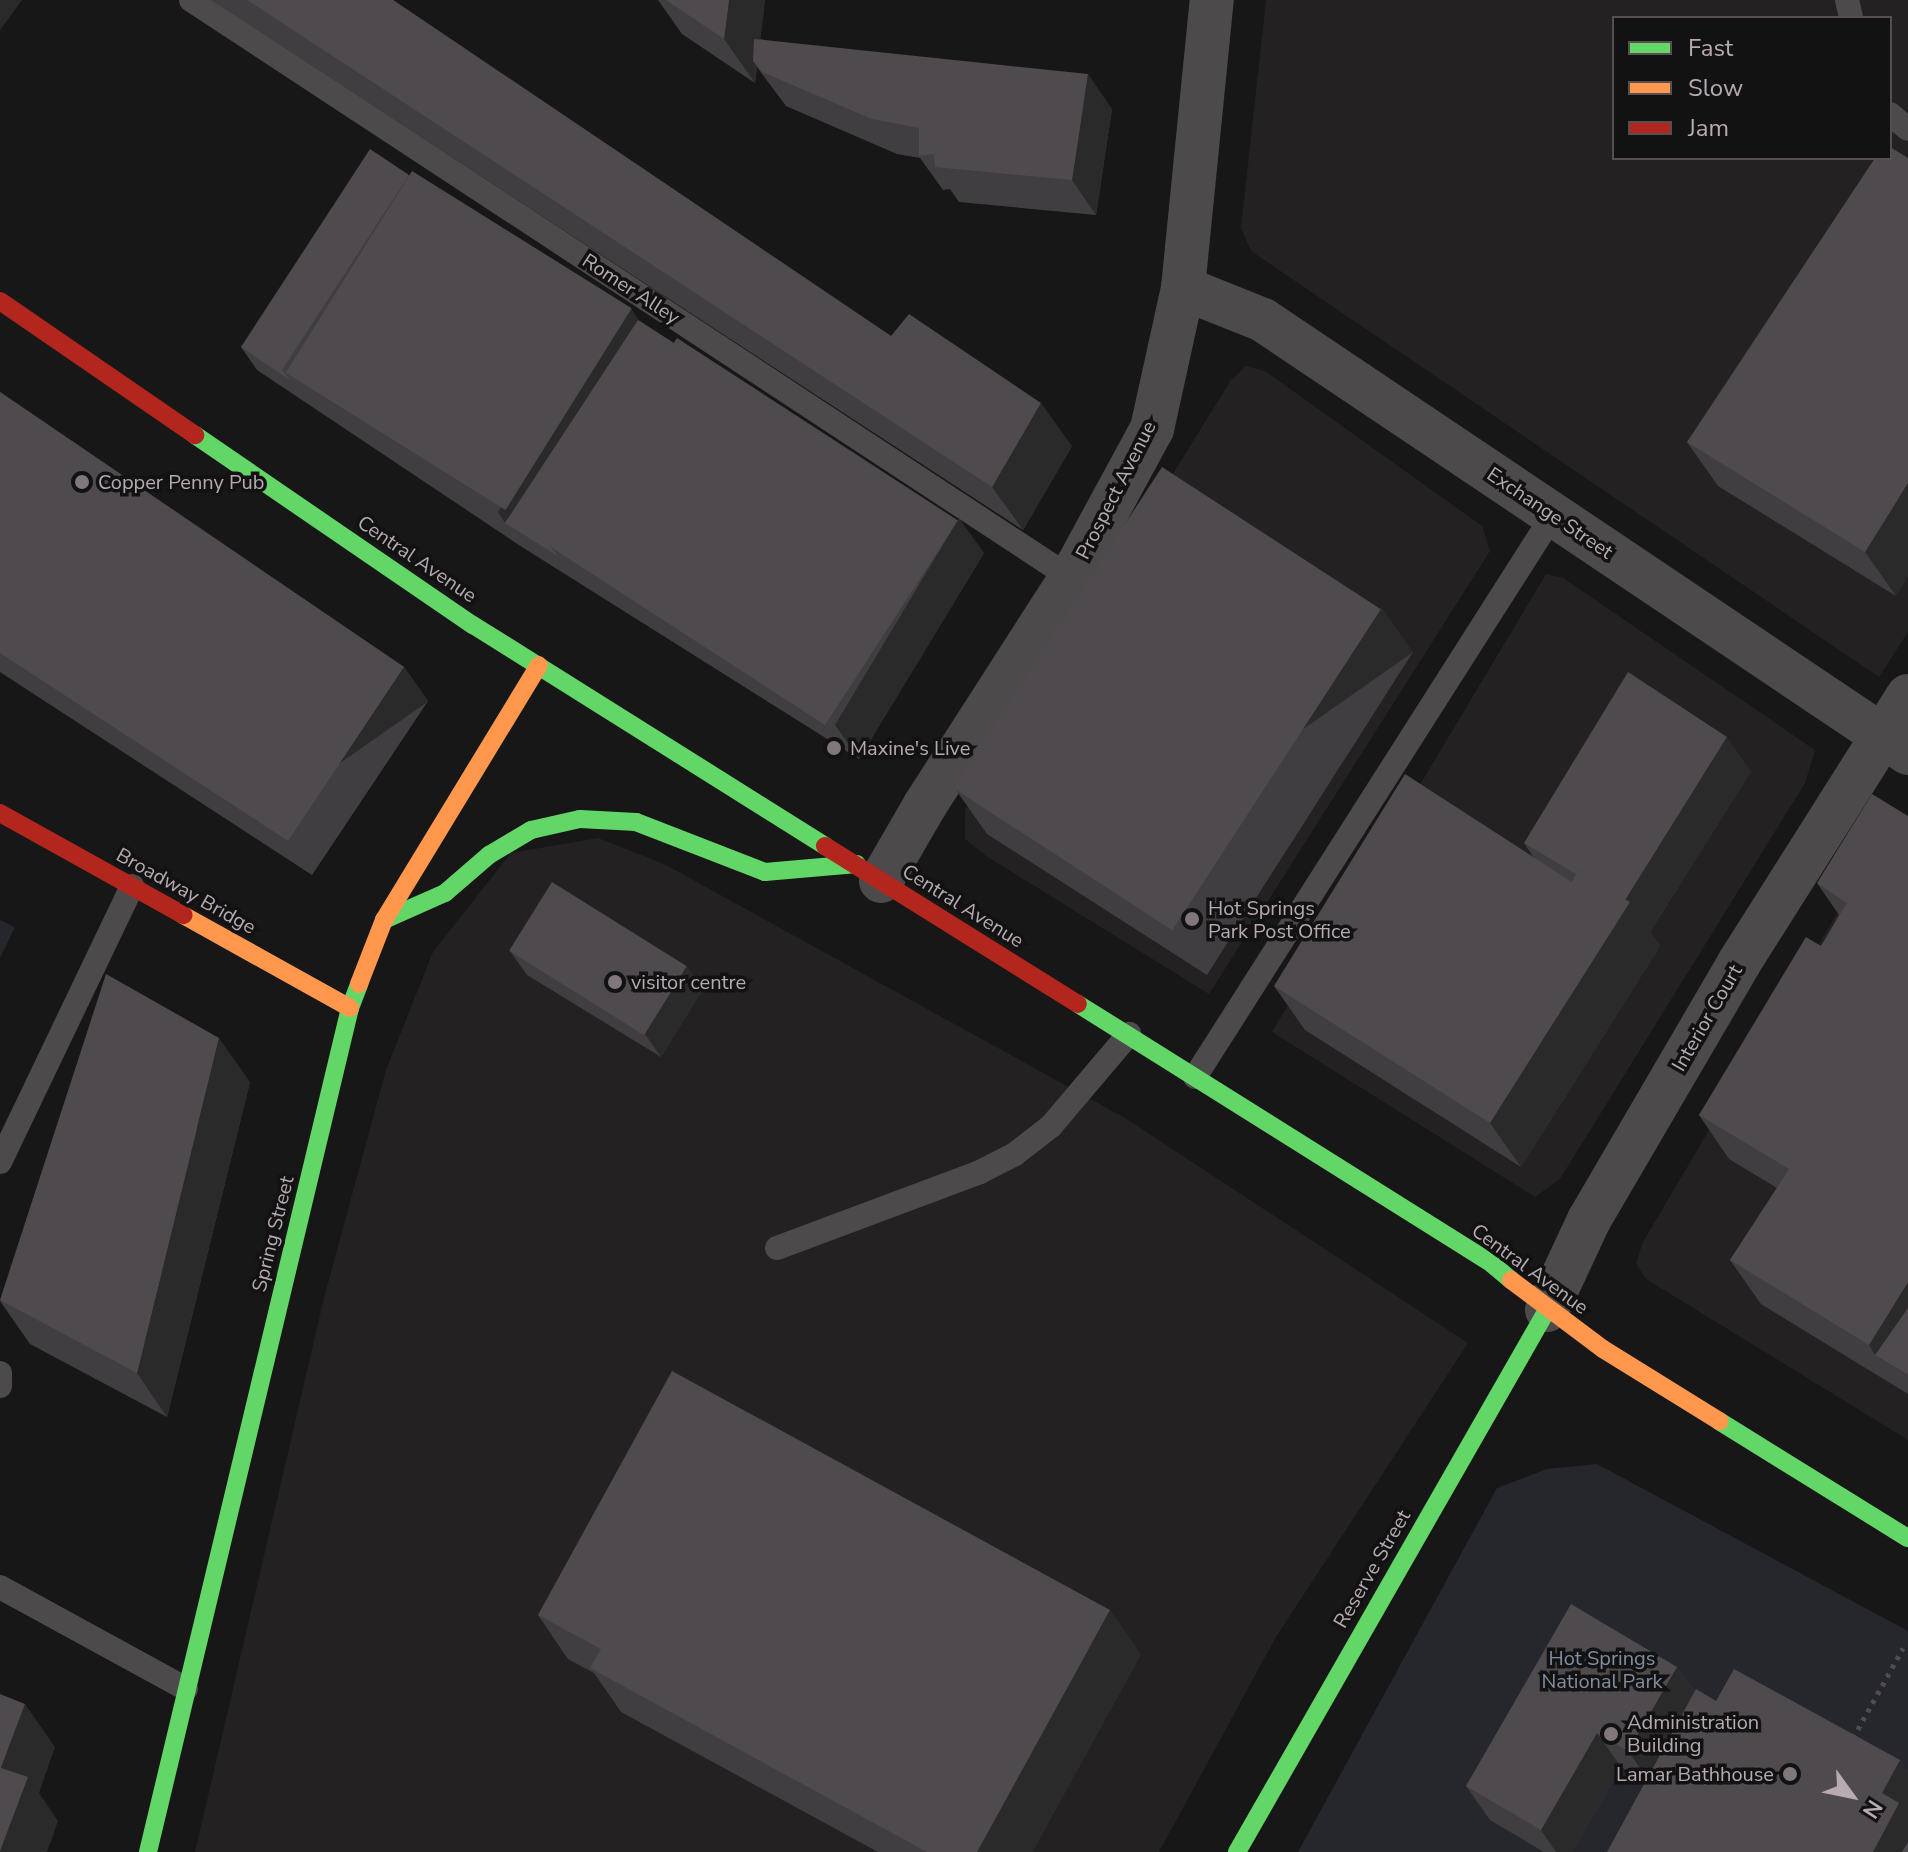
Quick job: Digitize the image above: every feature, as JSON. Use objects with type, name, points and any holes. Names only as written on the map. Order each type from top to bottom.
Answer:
[{"type":"main road","name":"Central Avenue","points":[[0,301],[473,625],[1492,1264],[1547,1310],[1603,1349],[1908,1538]]},
{"type":"main road","name":"Spring Street","points":[[148,1852],[350,1008],[384,920],[539,665]]},
{"type":"main road","name":"Broadway Bridge","points":[[0,813],[350,1008]]},
{"type":"main road","points":[[384,920],[445,893],[489,855],[531,830],[580,819],[636,822],[765,872],[869,872]]},
{"type":"main road","name":"Reserve Street","points":[[1237,1852],[1547,1310]]},
{"type":"street","name":"Prospect Avenue","points":[[869,872],[925,805],[1071,578],[1152,429],[1183,288],[1212,0]]},
{"type":"street","name":"Exchange Street","points":[[1183,288],[1263,320],[1895,744]]},
{"type":"street","name":"Interior Court","points":[[1547,1310],[1589,1220],[1739,963],[1895,744],[1908,696]]},
{"type":"lane","name":"Romer Alley","points":[[191,0],[1071,578]]},
{"type":"lane","points":[[1892,116],[1908,129]]},
{"type":"lane","points":[[1195,1077],[1553,515]]},
{"type":"lane","points":[[0,1162],[132,886]]},
{"type":"lane","points":[[777,1248],[980,1172],[1015,1154],[1051,1126],[1129,1034]]},
{"type":"lane","points":[[0,1373],[0,1386]]},
{"type":"lane","points":[[0,1587],[186,1689]]},
{"type":"path","points":[[1851,1743],[1903,1648]]},
{"type":"shaded area","points":[[1266,0],[1908,0],[1908,632],[1879,677],[1251,251],[1241,228]]},
{"type":"shaded area","points":[[1246,366],[1265,371],[1482,526],[1490,551],[1209,994],[986,856],[965,839],[965,810],[1231,380]]},
{"type":"shaded area","points":[[1546,574],[1563,578],[1815,750],[1805,783],[1560,1179],[1535,1197],[1272,1032]]},
{"type":"shaded area","points":[[1908,815],[1908,1440],[1646,1279],[1636,1263],[1643,1242],[1835,917],[1889,830]]},
{"type":"shaded area","points":[[598,838],[664,864],[1125,1118],[1468,1343],[1276,1637],[1159,1852],[195,1852],[324,1298],[386,1070],[433,952],[511,853]]},
{"type":"green space","points":[[0,920],[15,927],[0,958]]},
{"type":"green space","name":"Hot Springs National Park","points":[[1597,1464],[1908,1631],[1908,1852],[1298,1852],[1497,1488],[1547,1469]]},
{"type":"building","points":[[247,0],[393,0],[891,336],[909,314],[1041,403],[992,487]]},
{"type":"building","points":[[666,0],[729,0],[724,39]]},
{"type":"building","points":[[754,39],[1088,74],[1072,180],[935,167],[934,154],[919,156],[919,128],[872,119],[762,72],[753,61]]},
{"type":"building","points":[[1892,148],[1908,158],[1908,483],[1865,552],[1687,442],[1874,160],[1892,160]]},
{"type":"building","points":[[370,149],[409,175],[282,370],[290,380],[241,347]]},
{"type":"building","points":[[412,171],[632,308],[506,510],[286,373]]},
{"type":"building","points":[[638,320],[674,343],[550,546],[558,556],[505,523]]},
{"type":"building","points":[[677,338],[958,520],[825,725],[544,543]]},
{"type":"building","points":[[0,392],[404,667],[288,841],[0,653]]},
{"type":"building","points":[[1162,467],[1381,609],[1172,930],[953,788]]},
{"type":"building","points":[[1628,672],[1727,737],[1625,900],[1578,870],[1576,874],[1524,843]]},
{"type":"building","points":[[1405,774],[1572,882],[1578,870],[1630,902],[1490,1123],[1274,986]]},
{"type":"building","points":[[1872,794],[1908,816],[1908,1282],[1869,1345],[1730,1260],[1789,1169],[1699,1115],[1806,937],[1821,946],[1847,903],[1817,883]]},
{"type":"building","name":"visitor centre","points":[[552,882],[687,966],[644,1035],[509,951]]},
{"type":"building","points":[[106,974],[219,1038],[137,1373],[0,1300]]},
{"type":"building","points":[[1908,1308],[1908,1375],[1875,1355]]},
{"type":"building","points":[[672,1371],[1110,1610],[977,1852],[927,1852],[590,1668],[601,1649],[538,1615]]},
{"type":"building","points":[[1571,1604],[1677,1667],[1628,1751],[1597,1733],[1541,1830],[1466,1786]]},
{"type":"building","name":"Lamar Bathhouse","points":[[1734,1669],[1900,1760],[1882,1793],[1899,1803],[1873,1852],[1607,1852],[1696,1689],[1716,1701]]},
{"type":"building","points":[[0,1694],[25,1704],[1,1768],[28,1777],[0,1851]]},
{"type":"traffic: fast","points":[[195,435],[473,625],[825,846]]},
{"type":"traffic: fast","points":[[384,920],[445,893],[489,855],[531,830],[580,819],[636,822],[765,872],[857,864]]},
{"type":"traffic: fast","points":[[148,1852],[350,1008],[359,984]]},
{"type":"traffic: fast","points":[[1078,1004],[1492,1264],[1511,1280]]},
{"type":"traffic: fast","points":[[1237,1852],[1547,1310]]},
{"type":"traffic: fast","points":[[1719,1421],[1908,1538]]},
{"type":"traffic: slow","points":[[359,984],[384,920],[539,665]]},
{"type":"traffic: slow","points":[[183,915],[350,1008]]},
{"type":"traffic: slow","points":[[1511,1280],[1603,1349],[1719,1421]]},
{"type":"traffic: jam","points":[[0,301],[195,435]]},
{"type":"traffic: jam","points":[[0,813],[183,915]]},
{"type":"traffic: jam","points":[[825,846],[1078,1004]]},
{"type":"place","name":"Copper Penny Pub","points":[[82,482]]},
{"type":"place","name":"Maxine's Live","points":[[834,748]]},
{"type":"place","name":"Hot Springs Park Post Office","points":[[1192,919]]},
{"type":"place","name":"visitor centre","points":[[615,982]]},
{"type":"place","name":"Administration Building","points":[[1611,1734]]},
{"type":"place","name":"Lamar Bathhouse","points":[[1790,1774]]}]
